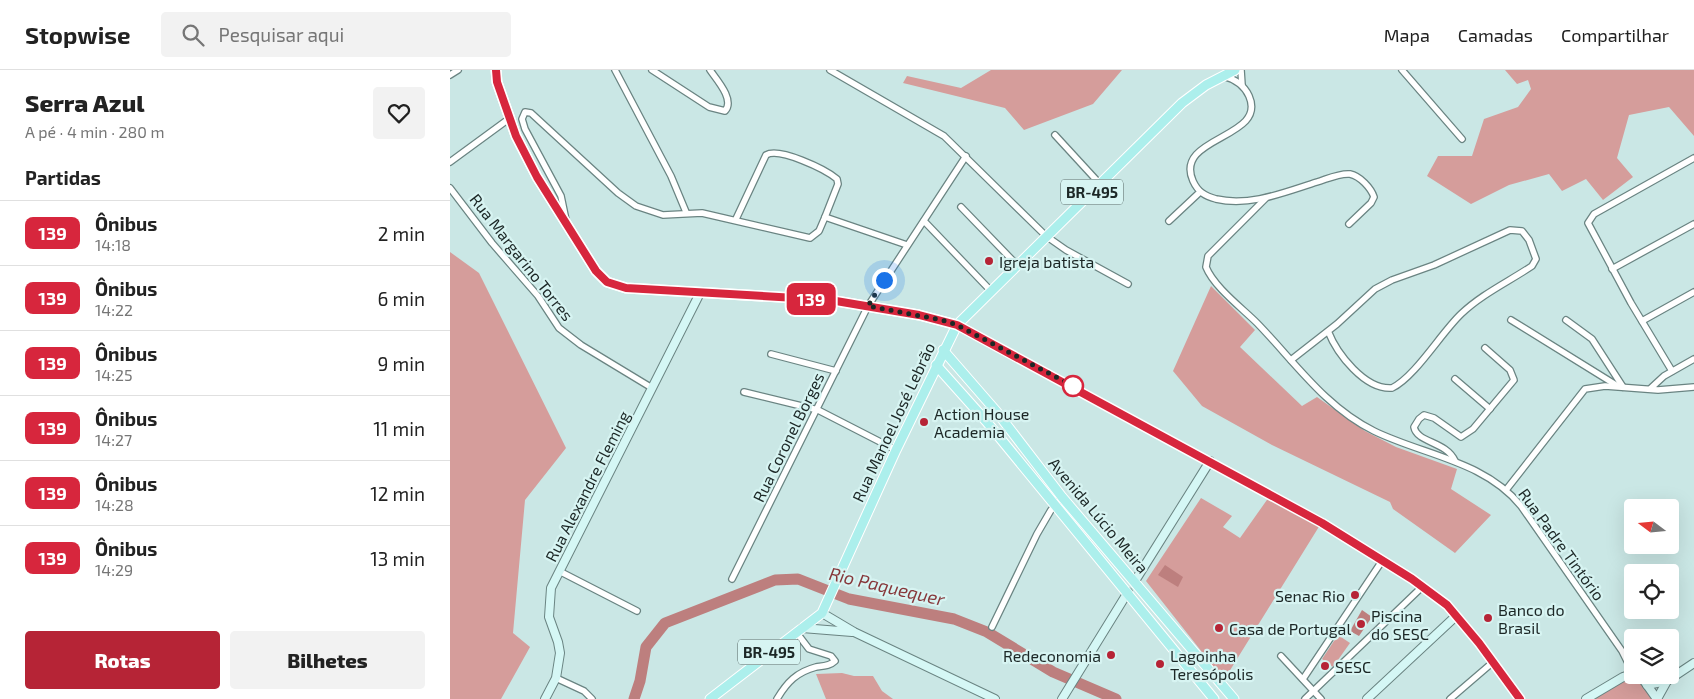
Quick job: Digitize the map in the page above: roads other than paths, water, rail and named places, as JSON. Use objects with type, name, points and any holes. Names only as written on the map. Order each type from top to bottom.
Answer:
[{"type":"main road","points":[[496,70],[497,82],[528,160],[587,259],[607,282],[626,288],[830,300],[942,320],[957,325],[1322,523],[1422,586],[1444,602],[1520,699]]},
{"type":"main road","name":"Rua Manoel José Lebrão","points":[[824,609],[896,450],[943,350],[957,325],[1190,96],[1235,70]]},
{"type":"main road","name":"Rua Alexandre Fleming","points":[[545,699],[556,678],[560,648],[548,609],[551,588],[700,293]]},
{"type":"main road","name":"Avenida Lúcio Meira","points":[[943,350],[996,411],[1062,497],[1234,699]]},
{"type":"main road","name":"Avenida Lúcio Meira","points":[[936,366],[986,421],[1214,699]]},
{"type":"main road","points":[[986,421],[996,411]]},
{"type":"main road","points":[[1135,581],[1210,461]]},
{"type":"main road","points":[[1064,696],[1128,592]]},
{"type":"main road","points":[[824,609],[854,632],[995,699]]},
{"type":"main road","name":"BR-495","points":[[710,699],[824,609]]},
{"type":"main road","points":[[1367,699],[1456,616]]},
{"type":"main road","points":[[799,630],[854,632]]},
{"type":"main road","points":[[1679,674],[1694,663]]},
{"type":"main road","points":[[1586,699],[1624,676]]},
{"type":"main road","points":[[1654,684],[1647,685],[1657,699],[1667,684]]},
{"type":"street","points":[[450,75],[458,70]]},
{"type":"street","points":[[615,70],[671,176],[686,212]]},
{"type":"street","points":[[652,70],[709,107],[725,111],[729,100],[710,70]]},
{"type":"street","points":[[830,70],[936,130],[966,156],[1046,236],[1066,250],[1128,284]]},
{"type":"street","points":[[1242,70],[1242,85],[1251,101],[1250,114],[1246,122],[1206,145],[1193,161],[1192,178],[1200,192],[1219,200],[1266,198],[1335,176],[1351,174],[1357,177],[1372,192],[1374,197],[1371,203],[1349,224]]},
{"type":"street","points":[[1402,70],[1462,140]]},
{"type":"street","points":[[1224,76],[1242,85]]},
{"type":"street","points":[[566,224],[565,209],[561,196],[523,123],[522,116],[526,112],[534,116],[636,206],[663,215],[686,212],[736,219],[795,236],[810,238],[819,231],[838,184],[837,179],[799,159],[775,152],[766,155],[736,219]]},
{"type":"street","points":[[450,162],[510,118]]},
{"type":"street","points":[[1055,134],[1100,184]]},
{"type":"street","name":"Rua Coronel Borges","points":[[732,579],[818,410],[868,306],[966,156]]},
{"type":"street","points":[[1672,371],[1588,224],[1594,214],[1694,158]]},
{"type":"street","name":"Rua Margarino Torres","points":[[450,188],[492,243],[538,296],[560,328],[581,345],[652,388]]},
{"type":"street","points":[[1169,220],[1200,192]]},
{"type":"street","name":"Rua Padre Tintório","points":[[1266,198],[1211,251],[1206,268],[1212,278],[1329,401],[1364,426],[1402,443],[1455,461],[1506,490],[1521,506],[1624,655]]},
{"type":"street","points":[[961,207],[1017,265]]},
{"type":"street","points":[[825,217],[908,245]]},
{"type":"street","points":[[924,220],[991,291]]},
{"type":"street","points":[[1612,269],[1694,224]]},
{"type":"street","points":[[1290,360],[1328,331],[1374,289],[1434,265],[1503,232],[1517,230],[1525,234],[1535,254],[1534,263],[1462,313],[1396,386],[1384,388],[1354,369],[1338,352],[1328,331]]},
{"type":"street","points":[[1642,321],[1694,292]]},
{"type":"street","points":[[1511,320],[1620,386]]},
{"type":"street","points":[[1566,320],[1592,339],[1620,386]]},
{"type":"street","points":[[1455,461],[1450,450],[1415,431],[1419,419],[1424,416],[1434,418],[1462,437],[1468,435],[1490,409],[1514,380],[1510,370],[1485,348]]},
{"type":"street","points":[[771,354],[836,371]]},
{"type":"street","points":[[1651,388],[1672,371],[1694,359]]},
{"type":"street","points":[[1454,379],[1490,409]]},
{"type":"street","points":[[1506,490],[1574,400],[1583,391],[1592,387],[1694,387]]},
{"type":"street","points":[[744,392],[818,410],[896,450]]},
{"type":"street","points":[[992,627],[1038,534],[1054,505],[1062,497]]},
{"type":"street","points":[[1303,679],[1382,561]]},
{"type":"street","points":[[558,571],[637,611]]},
{"type":"street","points":[[1305,699],[1422,586]]},
{"type":"street","points":[[778,699],[793,678],[806,670],[830,665],[834,661],[831,656],[809,649],[799,630]]},
{"type":"street","points":[[1281,656],[1321,699]]},
{"type":"street","points":[[1450,699],[1492,663]]},
{"type":"street","points":[[556,678],[584,691],[592,699]]},
{"type":"waterway","name":"Rio Paquequer","points":[[634,699],[640,681],[646,647],[665,623],[775,580],[798,579],[849,599],[954,619],[987,632],[1053,672],[1116,699]]},
{"type":"place","name":"Igreja batista","points":[[989,261]]},
{"type":"place","name":"Action House Academia","points":[[924,422]]},
{"type":"place","name":"Senac Rio","points":[[1355,595]]},
{"type":"place","name":"Banco do Brasil","points":[[1488,618]]},
{"type":"place","name":"Piscina do SESC","points":[[1361,624]]},
{"type":"place","name":"Casa de Portugal","points":[[1219,628]]},
{"type":"place","name":"Redeconomia","points":[[1111,655]]},
{"type":"place","name":"Lagoinha Teresópolis","points":[[1160,664]]},
{"type":"place","name":"SESC","points":[[1325,666]]}]
